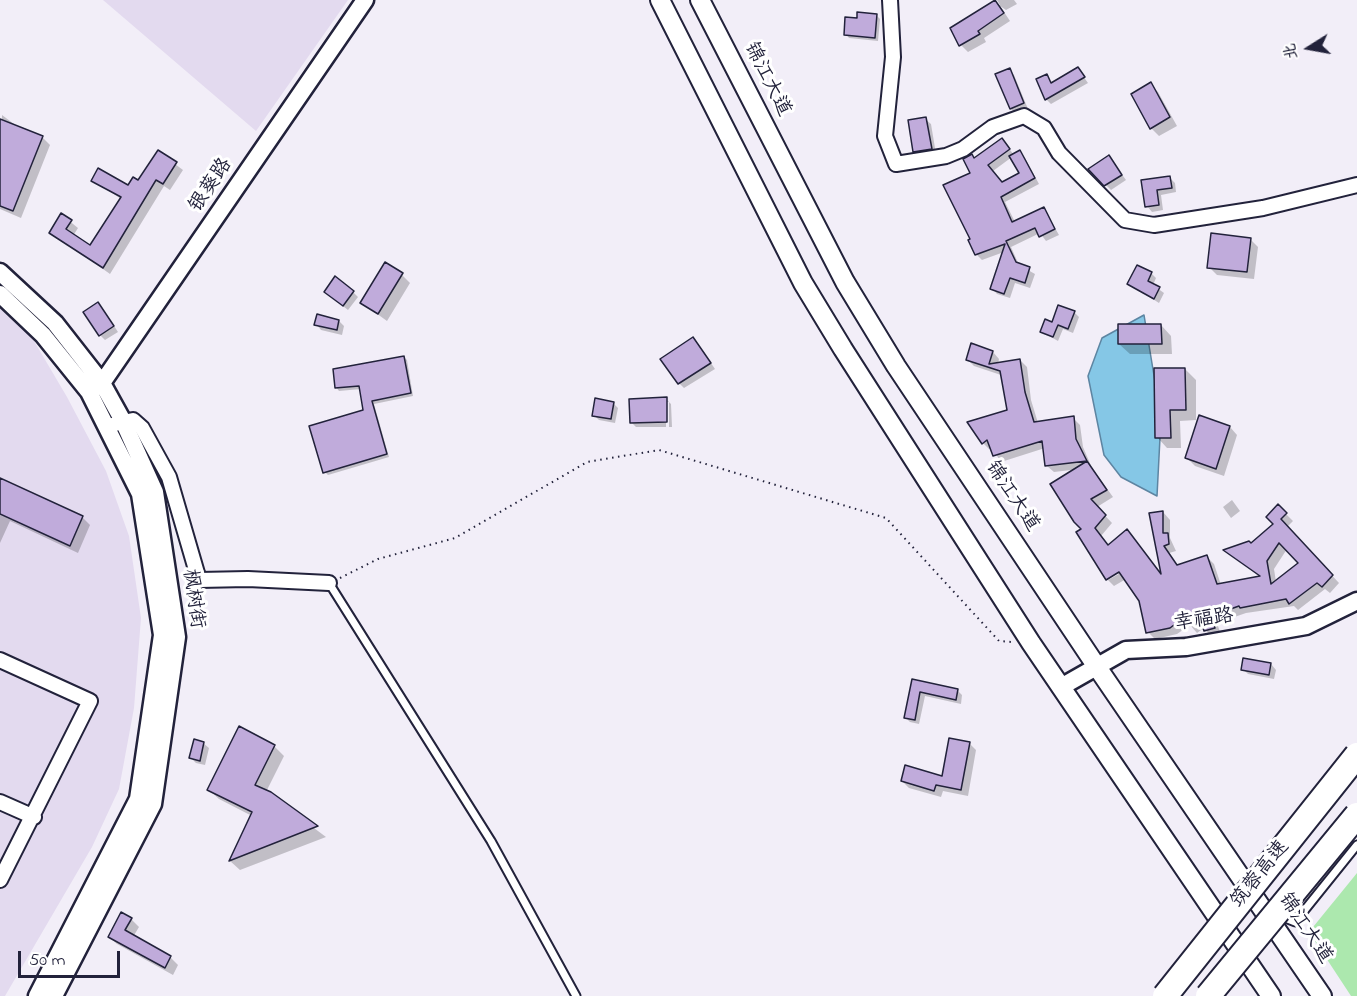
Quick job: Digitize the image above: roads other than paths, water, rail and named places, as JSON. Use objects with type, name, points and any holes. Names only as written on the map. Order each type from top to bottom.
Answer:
[{"type":"highway","name":"筑蓉高速","points":[[1165,996],[1357,755]]},
{"type":"highway","name":"筑蓉高速","points":[[1208,996],[1357,815]]},
{"type":"main road","points":[[660,0],[803,283],[1031,643],[1271,996]]},
{"type":"main road","name":"锦江大道","points":[[700,0],[845,282],[896,366],[1097,667],[1322,996]]},
{"type":"street","name":"银葵路","points":[[96,387],[365,0]]},
{"type":"street","points":[[890,0],[893,57],[885,136],[896,164],[946,156],[963,149],[993,128],[1024,116],[1044,128],[1066,161],[1125,219],[1154,225],[1263,208],[1357,185]]},
{"type":"street","name":"枫树街","points":[[0,272],[55,323],[96,387],[155,492],[177,637],[153,804],[54,996]]},
{"type":"street","name":"枫树街","points":[[0,294],[96,387]]},
{"type":"street","points":[[115,424],[133,420],[142,428],[169,477],[199,580],[248,579],[329,584]]},
{"type":"street","name":"枫树街","points":[[37,996],[138,799],[162,635],[140,494],[115,424]]},
{"type":"street","name":"幸福路","points":[[1061,687],[1126,650],[1186,646],[1306,626],[1357,601]]},
{"type":"street","points":[[0,660],[90,701],[34,817],[0,880]]},
{"type":"street","points":[[0,802],[34,817]]},
{"type":"lane","points":[[329,584],[491,841],[576,996]]},
{"type":"lane","points":[[1264,909],[1295,922],[1357,845]]},
{"type":"water","points":[[1144,315],[1161,418],[1157,496],[1121,477],[1104,455],[1088,376],[1102,338]]}]
